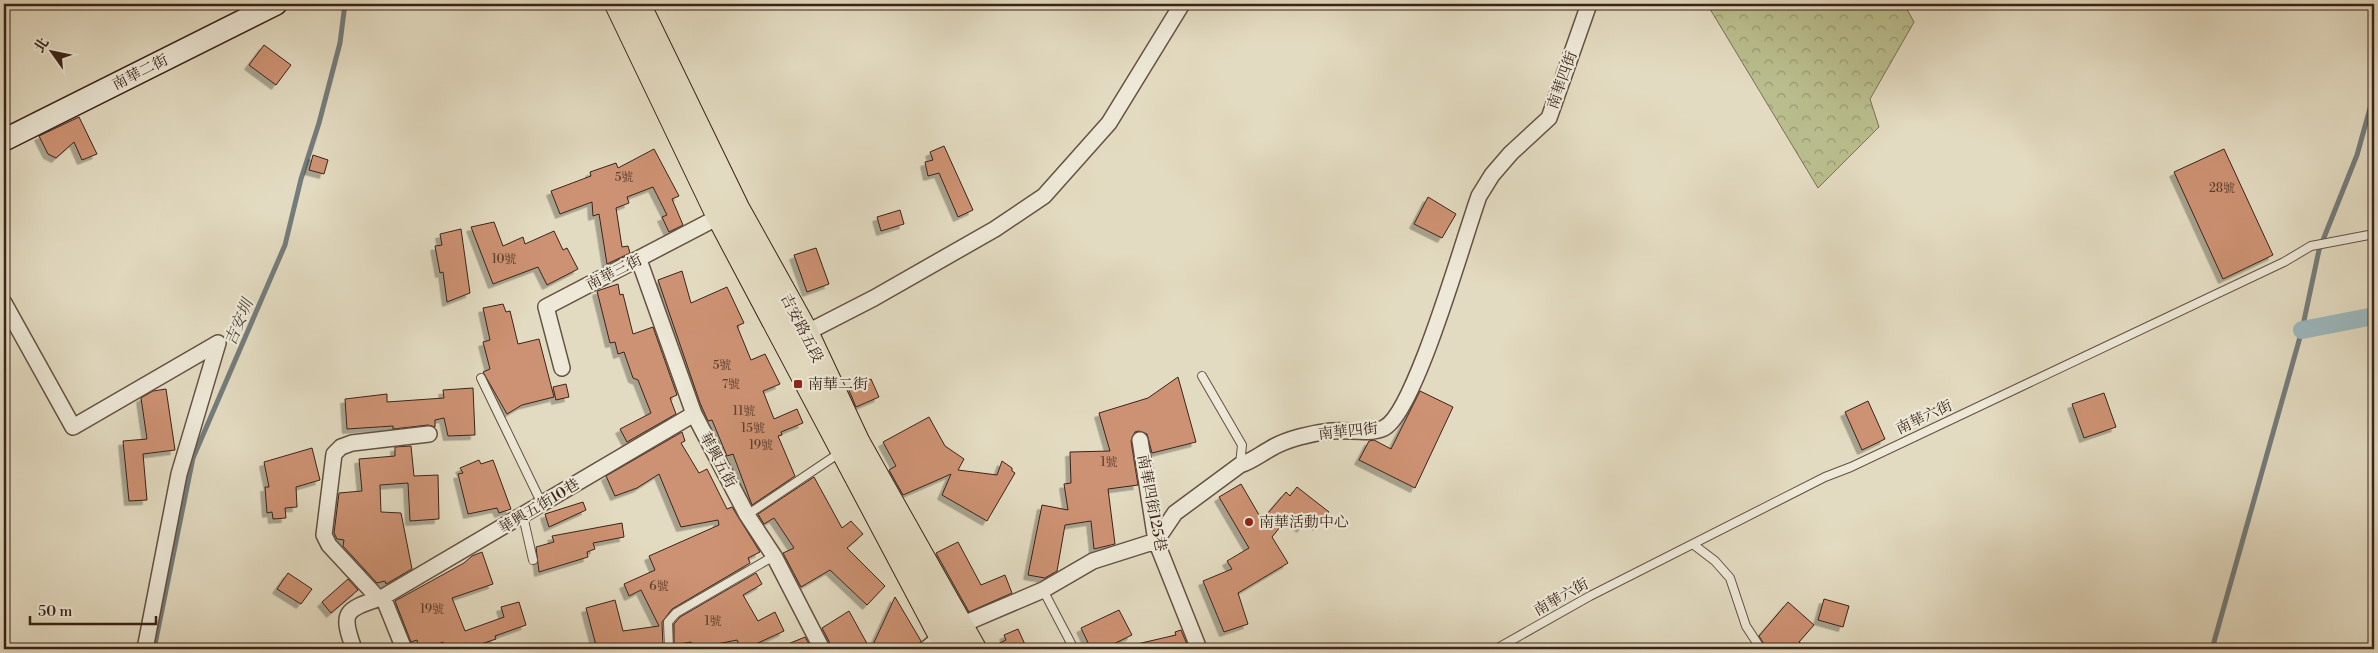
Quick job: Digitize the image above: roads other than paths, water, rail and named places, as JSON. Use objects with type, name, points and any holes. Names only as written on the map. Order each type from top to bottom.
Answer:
[{"type":"main road","name":"吉安路五段","points":[[617,4],[797,338],[944,640],[974,649]]},
{"type":"main road","name":"吉安路五段","points":[[638,4],[728,213]]},
{"type":"street","name":"南華二街","points":[[4,140],[276,4]]},
{"type":"street","points":[[797,338],[874,298],[995,229],[1044,196],[1109,123],[1182,4]]},
{"type":"street","name":"南華四街","points":[[1156,541],[1175,513],[1240,465],[1253,461],[1271,448],[1319,432],[1347,429],[1383,429],[1392,423],[1402,409],[1429,347],[1479,196],[1492,175],[1511,153],[1548,118],[1589,4]]},
{"type":"street","name":"南華三街","points":[[562,368],[546,307],[728,213]]},
{"type":"street","name":"華興五街","points":[[639,260],[694,414],[747,515],[774,556],[822,649]]},
{"type":"street","points":[[4,303],[73,427],[218,343],[179,474],[145,649]]},
{"type":"street","name":"華興五街10巷","points":[[354,649],[344,625],[346,618],[352,610],[381,598],[694,414]]},
{"type":"street","points":[[404,649],[381,598],[329,545],[324,535],[334,454],[341,447],[352,442],[429,434]]},
{"type":"street","name":"南華四街125巷","points":[[1140,440],[1156,541],[1199,649]]},
{"type":"street","points":[[944,640],[1043,590],[1093,561],[1156,541]]},
{"type":"lane","name":"南華六街","points":[[1496,649],[1590,596],[1824,478],[2275,267],[2311,246],[2374,234]]},
{"type":"lane","points":[[1202,376],[1242,445],[1240,465]]},
{"type":"lane","points":[[481,378],[542,504]]},
{"type":"lane","points":[[747,515],[850,447]]},
{"type":"lane","points":[[523,516],[532,560]]},
{"type":"lane","points":[[1694,545],[1715,561],[1730,578],[1746,626],[1761,649]]},
{"type":"lane","points":[[669,649],[668,622],[676,613],[774,556]]},
{"type":"lane","points":[[1043,590],[1074,649]]},
{"type":"waterway","name":"吉安圳","points":[[154,649],[193,458],[285,245],[301,179],[319,123],[340,43],[345,4]]},
{"type":"waterway","points":[[2212,649],[2302,330],[2319,250],[2357,155],[2374,94]]},
{"type":"waterway","points":[[2302,330],[2374,316]]},
{"type":"place","name":"南華二街","points":[[798,384]]},
{"type":"place","name":"南華活動中心","points":[[1249,522]]}]
